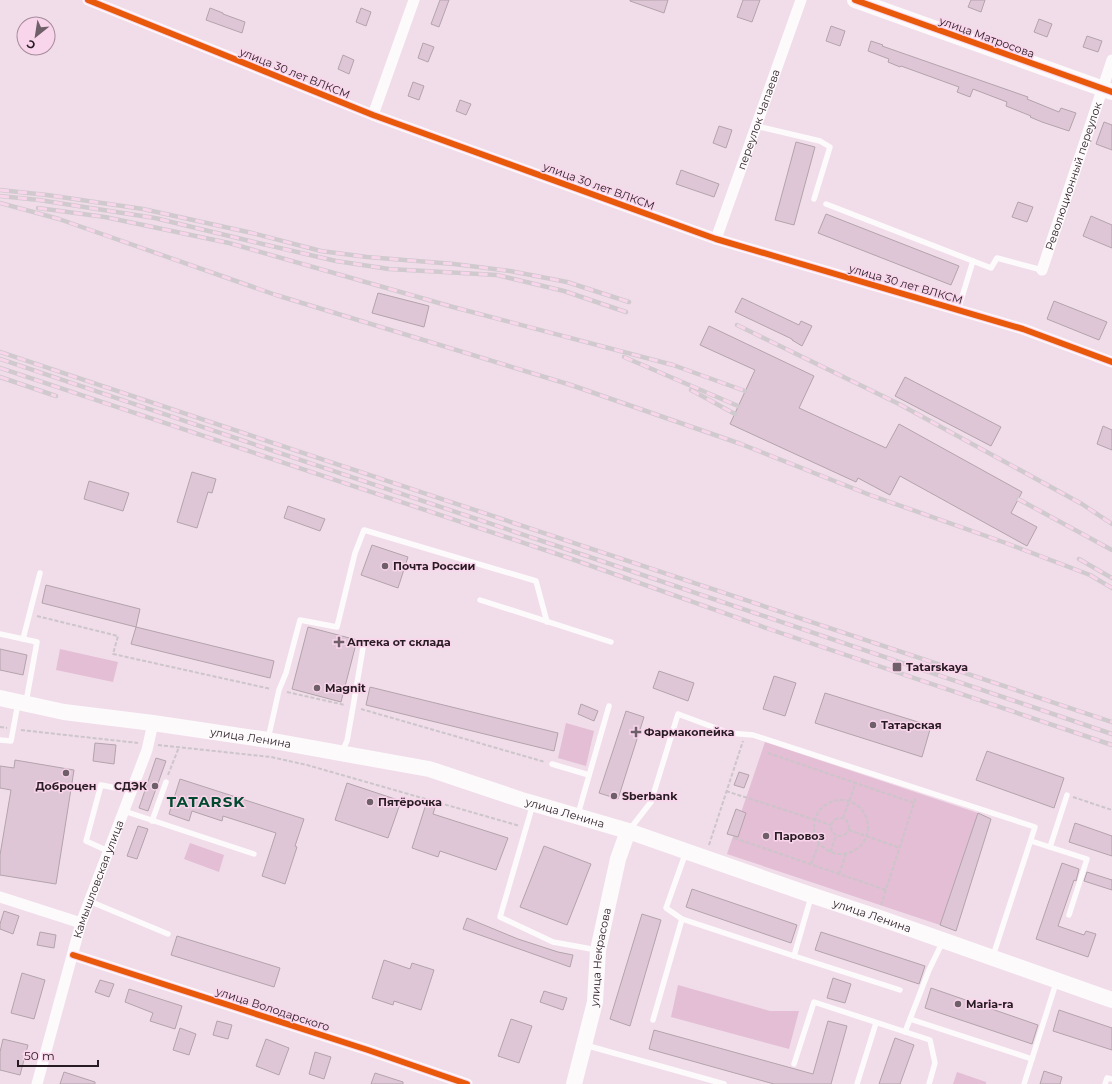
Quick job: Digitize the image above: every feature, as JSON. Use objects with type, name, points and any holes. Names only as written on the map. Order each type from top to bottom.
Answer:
[{"type":"main road","name":"улица Матросова","points":[[855,0],[1107,90]]},
{"type":"main road","name":"улица Ленина","points":[[0,698],[64,712],[153,723],[268,740],[429,769],[533,804],[628,831],[1112,1000]]},
{"type":"main road","name":"улица Некрасова","points":[[574,1084],[595,1002],[598,950],[618,859],[628,831]]},
{"type":"street","name":"улица 30 лет ВЛКСМ","points":[[88,0],[373,115],[716,239],[1023,329],[1112,362]]},
{"type":"street","points":[[373,115],[414,0]]},
{"type":"street","name":"переулок Чапаева","points":[[716,239],[801,0]]},
{"type":"street","name":"Революционный переулок","points":[[1042,270],[1107,90],[1112,60]]},
{"type":"street","name":"Камышловская улица","points":[[37,1084],[81,923],[124,811],[148,744],[153,723]]},
{"type":"street","points":[[0,897],[81,923]]},
{"type":"street","name":"улица Володарского","points":[[73,955],[361,1047],[467,1084]]},
{"type":"lane","points":[[756,126],[820,141],[830,147],[814,200]]},
{"type":"lane","points":[[826,204],[991,268],[997,258],[1042,270]]},
{"type":"lane","points":[[958,310],[973,261]]},
{"type":"lane","points":[[268,740],[279,690],[286,673],[300,620],[337,627],[355,553],[364,530],[536,581],[547,622]]},
{"type":"lane","points":[[23,639],[40,573]]},
{"type":"lane","points":[[480,600],[611,642]]},
{"type":"lane","points":[[0,634],[37,642],[11,741],[0,740]]},
{"type":"lane","points":[[340,753],[347,741],[363,648]]},
{"type":"lane","points":[[577,817],[609,706]]},
{"type":"lane","points":[[628,831],[651,802],[678,714],[729,733],[753,734],[1035,827],[992,958]]},
{"type":"lane","points":[[552,764],[589,775]]},
{"type":"lane","points":[[152,821],[166,782]]},
{"type":"lane","points":[[108,851],[86,841],[101,786],[131,791]]},
{"type":"lane","points":[[1050,848],[1066,795]]},
{"type":"lane","points":[[533,804],[500,917],[553,942],[598,950]]},
{"type":"lane","points":[[124,811],[254,854]]},
{"type":"lane","points":[[1031,841],[1087,859],[1069,915]]},
{"type":"lane","points":[[686,851],[666,908],[682,919],[900,990]]},
{"type":"lane","points":[[794,956],[811,895]]},
{"type":"lane","points":[[89,901],[168,934]]},
{"type":"lane","points":[[652,1020],[682,919]]},
{"type":"lane","points":[[905,1032],[929,970],[944,941]]},
{"type":"lane","points":[[1024,1084],[1057,980]]},
{"type":"lane","points":[[794,1064],[814,1002],[930,1040],[935,1062],[929,1084]]},
{"type":"lane","points":[[910,1019],[1032,1060]]},
{"type":"lane","points":[[857,1084],[876,1023]]},
{"type":"lane","points":[[584,1045],[704,1081],[724,1084]]},
{"type":"lane","points":[[1105,1084],[1107,1078],[1112,1079]]},
{"type":"path","points":[[0,727],[271,757],[307,765],[526,828]]},
{"type":"path","points":[[705,858],[745,734]]},
{"type":"path","points":[[166,782],[179,747]]},
{"type":"path","points":[[768,753],[914,803]]},
{"type":"path","points":[[843,818],[856,782]]},
{"type":"path","points":[[877,917],[919,788]]},
{"type":"path","points":[[726,791],[831,825]]},
{"type":"path","points":[[1066,795],[1112,810]]},
{"type":"path","points":[[835,800],[849,801],[857,805],[863,811],[867,819],[868,828],[866,836],[858,848],[846,854],[838,854],[830,852],[819,843],[814,832],[814,819],[822,807],[828,803],[835,800]]},
{"type":"path","points":[[837,818],[843,818],[849,824],[849,830],[845,835],[836,836],[831,830],[831,825],[837,818]]},
{"type":"path","points":[[849,830],[900,848]]},
{"type":"path","points":[[830,852],[836,836]]},
{"type":"path","points":[[734,838],[886,890]]},
{"type":"path","points":[[811,864],[819,843]]},
{"type":"path","points":[[839,874],[846,854]]},
{"type":"shaded area","points":[[60,649],[118,662],[113,682],[56,670]]},
{"type":"shaded area","points":[[566,723],[594,731],[586,766],[558,758]]},
{"type":"shaded area","points":[[765,742],[978,813],[940,925],[727,854]]},
{"type":"shaded area","points":[[190,843],[224,855],[219,872],[184,859]]},
{"type":"shaded area","points":[[678,985],[770,1011],[799,1011],[789,1049],[671,1017]]},
{"type":"shaded area","points":[[957,1072],[986,1082],[986,1084],[953,1084]]},
{"type":"building","points":[[440,0],[449,0],[439,27],[431,24]]},
{"type":"building","points":[[630,0],[668,0],[664,13]]},
{"type":"building","points":[[743,0],[760,0],[752,22],[737,17]]},
{"type":"building","points":[[971,0],[985,0],[981,12],[968,7]]},
{"type":"building","points":[[210,8],[245,22],[242,33],[206,20]]},
{"type":"building","points":[[361,8],[371,12],[366,26],[356,22]]},
{"type":"building","points":[[1039,19],[1052,24],[1047,37],[1034,32]]},
{"type":"building","points":[[831,26],[845,31],[840,46],[826,41]]},
{"type":"building","points":[[1087,36],[1102,41],[1098,52],[1083,47]]},
{"type":"building","points":[[871,41],[1028,97],[1027,99],[1059,112],[1061,108],[1076,113],[1069,131],[1030,117],[1031,116],[1006,106],[1007,102],[973,89],[970,97],[957,92],[959,87],[888,62],[889,59],[868,51]]},
{"type":"building","points":[[423,43],[434,47],[428,62],[418,58]]},
{"type":"building","points":[[343,55],[354,60],[349,74],[338,69]]},
{"type":"building","points":[[413,82],[424,86],[419,100],[408,96]]},
{"type":"building","points":[[460,100],[471,104],[466,115],[456,111]]},
{"type":"building","points":[[1104,122],[1112,125],[1112,150],[1096,144]]},
{"type":"building","points":[[719,126],[732,130],[726,148],[713,143]]},
{"type":"building","points":[[796,142],[815,147],[794,225],[775,220]]},
{"type":"building","points":[[681,170],[719,184],[714,197],[676,184]]},
{"type":"building","points":[[1018,202],[1033,207],[1027,222],[1012,217]]},
{"type":"building","points":[[826,214],[959,266],[951,285],[818,233]]},
{"type":"building","points":[[1091,216],[1112,225],[1112,248],[1083,236]]},
{"type":"building","points":[[378,293],[429,306],[424,327],[372,313]]},
{"type":"building","points":[[742,298],[799,325],[801,321],[812,326],[802,346],[792,339],[735,312]]},
{"type":"building","points":[[1054,301],[1107,322],[1099,340],[1047,319]]},
{"type":"building","points":[[709,326],[814,376],[799,408],[886,448],[899,424],[1022,492],[1011,513],[1037,527],[1027,546],[900,476],[890,495],[858,478],[856,482],[730,424],[755,370],[700,345]]},
{"type":"building","points":[[905,377],[1001,427],[991,446],[895,396]]},
{"type":"building","points":[[1103,426],[1112,430],[1112,450],[1097,444]]},
{"type":"building","points":[[192,472],[216,479],[212,493],[208,492],[197,528],[177,522]]},
{"type":"building","points":[[89,481],[129,493],[123,511],[84,499]]},
{"type":"building","points":[[288,506],[325,519],[320,531],[284,518]]},
{"type":"building","points":[[372,545],[408,557],[398,588],[361,575]]},
{"type":"building","points":[[46,585],[140,609],[136,627],[42,603]]},
{"type":"building","points":[[136,627],[274,661],[270,678],[131,644]]},
{"type":"building","points":[[308,627],[357,640],[341,702],[292,689]]},
{"type":"building","points":[[0,649],[27,655],[23,675],[0,670]]},
{"type":"building","points":[[659,671],[694,683],[688,701],[653,688]]},
{"type":"building","points":[[774,676],[796,683],[785,716],[763,709]]},
{"type":"building","points":[[370,687],[558,733],[554,751],[366,705]]},
{"type":"building","name":"Татарская","points":[[825,693],[931,726],[922,757],[815,723]]},
{"type":"building","points":[[581,704],[598,711],[594,721],[578,714]]},
{"type":"building","points":[[626,711],[644,717],[618,799],[599,793]]},
{"type":"building","points":[[95,743],[116,745],[114,764],[93,761]]},
{"type":"building","points":[[987,751],[1064,778],[1054,808],[976,780]]},
{"type":"building","points":[[156,758],[166,761],[148,811],[139,808]]},
{"type":"building","points":[[15,760],[74,770],[56,884],[0,875],[0,855],[11,790],[0,788],[0,766],[14,768]]},
{"type":"building","points":[[739,772],[749,775],[744,788],[734,785]]},
{"type":"building","points":[[180,779],[304,819],[285,884],[262,876],[276,833],[223,816],[222,821],[192,811],[189,821],[169,814]]},
{"type":"building","points":[[347,783],[401,801],[388,838],[335,820]]},
{"type":"building","points":[[427,801],[436,804],[433,814],[508,838],[496,870],[440,851],[438,857],[412,848]]},
{"type":"building","points":[[736,809],[746,813],[738,837],[727,834]]},
{"type":"building","points":[[978,813],[991,819],[956,931],[940,925]]},
{"type":"building","points":[[1075,823],[1112,836],[1112,856],[1069,842]]},
{"type":"building","points":[[138,826],[148,829],[137,859],[127,856]]},
{"type":"building","points":[[544,846],[591,864],[567,925],[520,907]]},
{"type":"building","points":[[1062,863],[1079,869],[1076,881],[1074,880],[1058,926],[1084,935],[1086,931],[1096,934],[1088,957],[1036,939]]},
{"type":"building","points":[[1087,872],[1112,880],[1112,890],[1084,881]]},
{"type":"building","points":[[692,889],[797,925],[791,943],[686,907]]},
{"type":"building","points":[[4,911],[19,916],[13,934],[0,929]]},
{"type":"building","points":[[642,914],[661,920],[630,1026],[610,1019]]},
{"type":"building","points":[[467,918],[518,939],[558,952],[573,955],[570,967],[463,929]]},
{"type":"building","points":[[40,932],[56,935],[54,948],[37,945]]},
{"type":"building","points":[[821,932],[925,966],[919,984],[815,950]]},
{"type":"building","points":[[177,936],[280,968],[274,987],[171,955]]},
{"type":"building","points":[[384,960],[410,969],[412,963],[434,970],[421,1010],[394,1001],[393,1005],[372,998]]},
{"type":"building","points":[[22,973],[45,980],[34,1019],[11,1013]]},
{"type":"building","points":[[833,978],[851,984],[845,1003],[827,998]]},
{"type":"building","points":[[100,980],[114,984],[109,997],[95,992]]},
{"type":"building","points":[[931,988],[1038,1025],[1032,1044],[925,1008]]},
{"type":"building","points":[[129,989],[182,1006],[175,1029],[150,1021],[153,1013],[125,1002]]},
{"type":"building","points":[[544,991],[567,998],[563,1010],[540,1002]]},
{"type":"building","points":[[1059,1010],[1112,1028],[1112,1050],[1053,1031]]},
{"type":"building","points":[[511,1019],[532,1026],[519,1063],[498,1056]]},
{"type":"building","points":[[217,1021],[232,1025],[228,1039],[213,1035]]},
{"type":"building","points":[[828,1021],[847,1026],[831,1084],[774,1084],[649,1049],[654,1030],[813,1074]]},
{"type":"building","points":[[180,1028],[196,1034],[189,1055],[173,1050]]},
{"type":"building","points":[[895,1038],[914,1045],[900,1084],[879,1084]]},
{"type":"building","points":[[3,1039],[28,1045],[20,1075],[0,1070],[0,1052]]},
{"type":"building","points":[[266,1039],[289,1048],[279,1075],[256,1066]]},
{"type":"building","points":[[315,1052],[331,1057],[324,1079],[309,1074]]},
{"type":"building","points":[[1044,1071],[1062,1077],[1060,1084],[1040,1084]]},
{"type":"building","points":[[64,1072],[95,1082],[95,1084],[60,1084]]},
{"type":"building","points":[[375,1073],[403,1082],[403,1084],[371,1084]]},
{"type":"railway","points":[[0,190],[47,195],[143,209],[252,233],[321,251],[510,271],[567,282],[629,302]]},
{"type":"railway","points":[[0,196],[39,200],[155,218],[336,261],[389,269],[497,275],[564,291],[626,312]]},
{"type":"railway","points":[[0,203],[59,219],[276,295],[571,385],[741,444],[870,495],[1003,542],[1090,575],[1112,588]]},
{"type":"railway","points":[[38,208],[105,217],[229,243],[453,307],[673,365],[745,391]]},
{"type":"railway","points":[[737,325],[899,404],[1082,504],[1112,524]]},
{"type":"railway","points":[[0,352],[1112,722]]},
{"type":"railway","points":[[624,357],[738,406]]},
{"type":"railway","points":[[0,359],[1112,734]]},
{"type":"railway","points":[[0,368],[569,558],[769,629],[1112,745]]},
{"type":"railway","points":[[0,377],[56,396]]},
{"type":"railway","points":[[691,390],[735,414]]},
{"type":"railway","points":[[1018,499],[1112,550]]},
{"type":"railway","points":[[1079,559],[1112,578]]},
{"type":"cycle path","points":[[88,0],[373,115],[716,239],[1023,329],[1112,362]]},
{"type":"cycle path","points":[[855,0],[1112,92]]},
{"type":"cycle path","points":[[73,955],[368,1050],[467,1084]]},
{"type":"place","name":"Почта России","points":[[385,566]]},
{"type":"place","name":"Аптека от склада","points":[[339,642]]},
{"type":"place","name":"Tatarskaya","points":[[897,667]]},
{"type":"place","name":"Magnit","points":[[317,688]]},
{"type":"place","name":"Татарская","points":[[873,725]]},
{"type":"place","name":"Фармакопейка","points":[[636,732]]},
{"type":"place","name":"Доброцен","points":[[66,773]]},
{"type":"place","name":"СДЭК","points":[[155,786]]},
{"type":"place","name":"Sberbank","points":[[614,796]]},
{"type":"place","name":"Пятёрочка","points":[[370,802]]},
{"type":"place","name":"Паровоз","points":[[766,836]]},
{"type":"place","name":"Maria-ra","points":[[958,1004]]},
{"type":"district","name":"TATARSK","points":[[206,802]]}]
